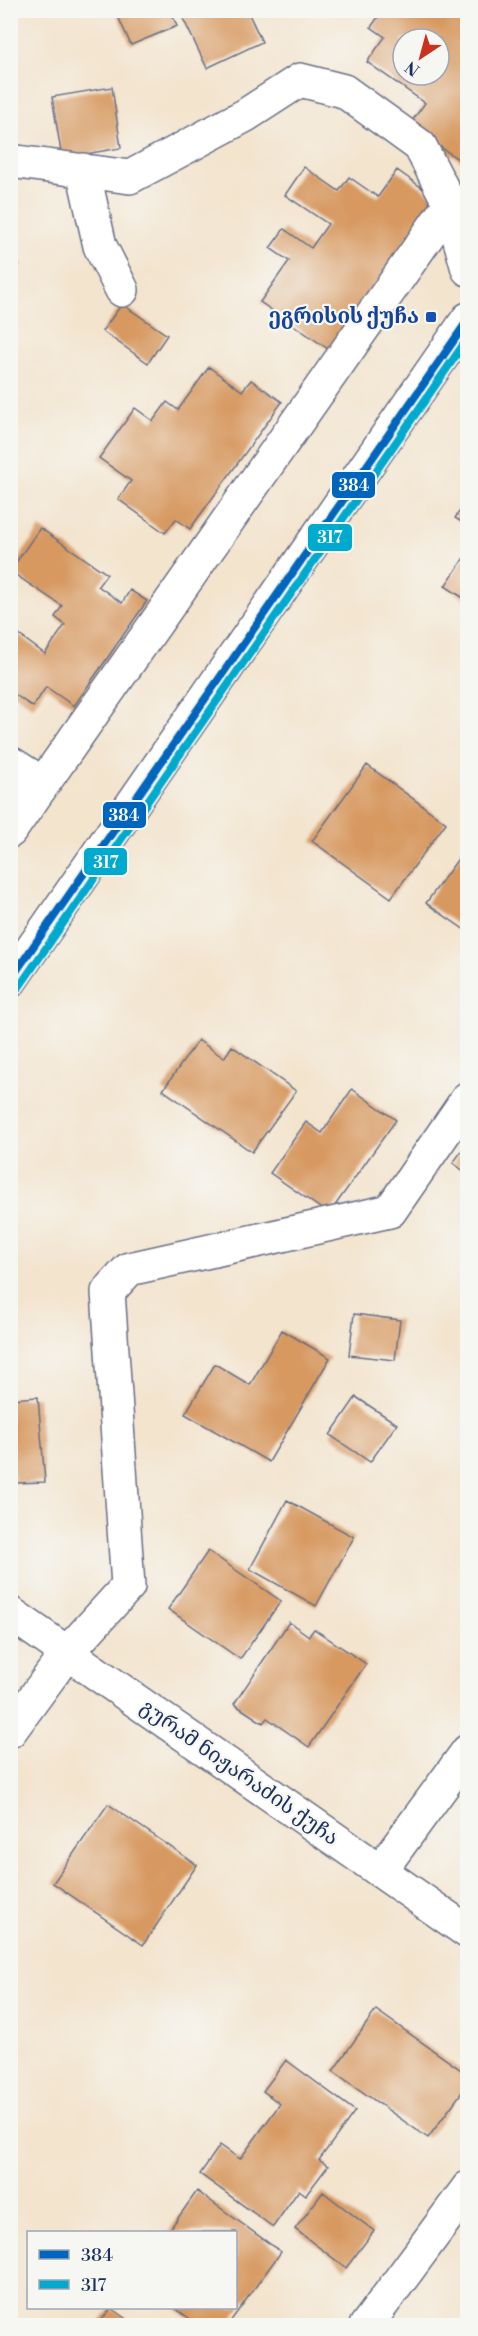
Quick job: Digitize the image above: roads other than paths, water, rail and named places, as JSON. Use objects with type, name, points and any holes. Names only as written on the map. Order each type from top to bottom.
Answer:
[{"type":"street","points":[[10,161],[130,177],[246,115],[300,80],[344,90],[420,146],[450,204],[468,269]]},
{"type":"street","points":[[83,170],[100,246],[122,290]]},
{"type":"street","points":[[10,831],[450,204]]},
{"type":"street","points":[[10,981],[468,319]]},
{"type":"street","points":[[10,763],[43,784]]},
{"type":"street","points":[[10,1731],[67,1653],[128,1586],[108,1292],[129,1269],[390,1211],[468,1098]]},
{"type":"street","name":"გურამ ნიჟარაძის ქუჩა","points":[[10,1613],[468,1932]]},
{"type":"street","points":[[380,1871],[468,1751]]},
{"type":"street","points":[[366,2325],[468,2188]]},
{"type":"place","name":"ეგრისის ქუჩა","points":[[431,317]]}]
